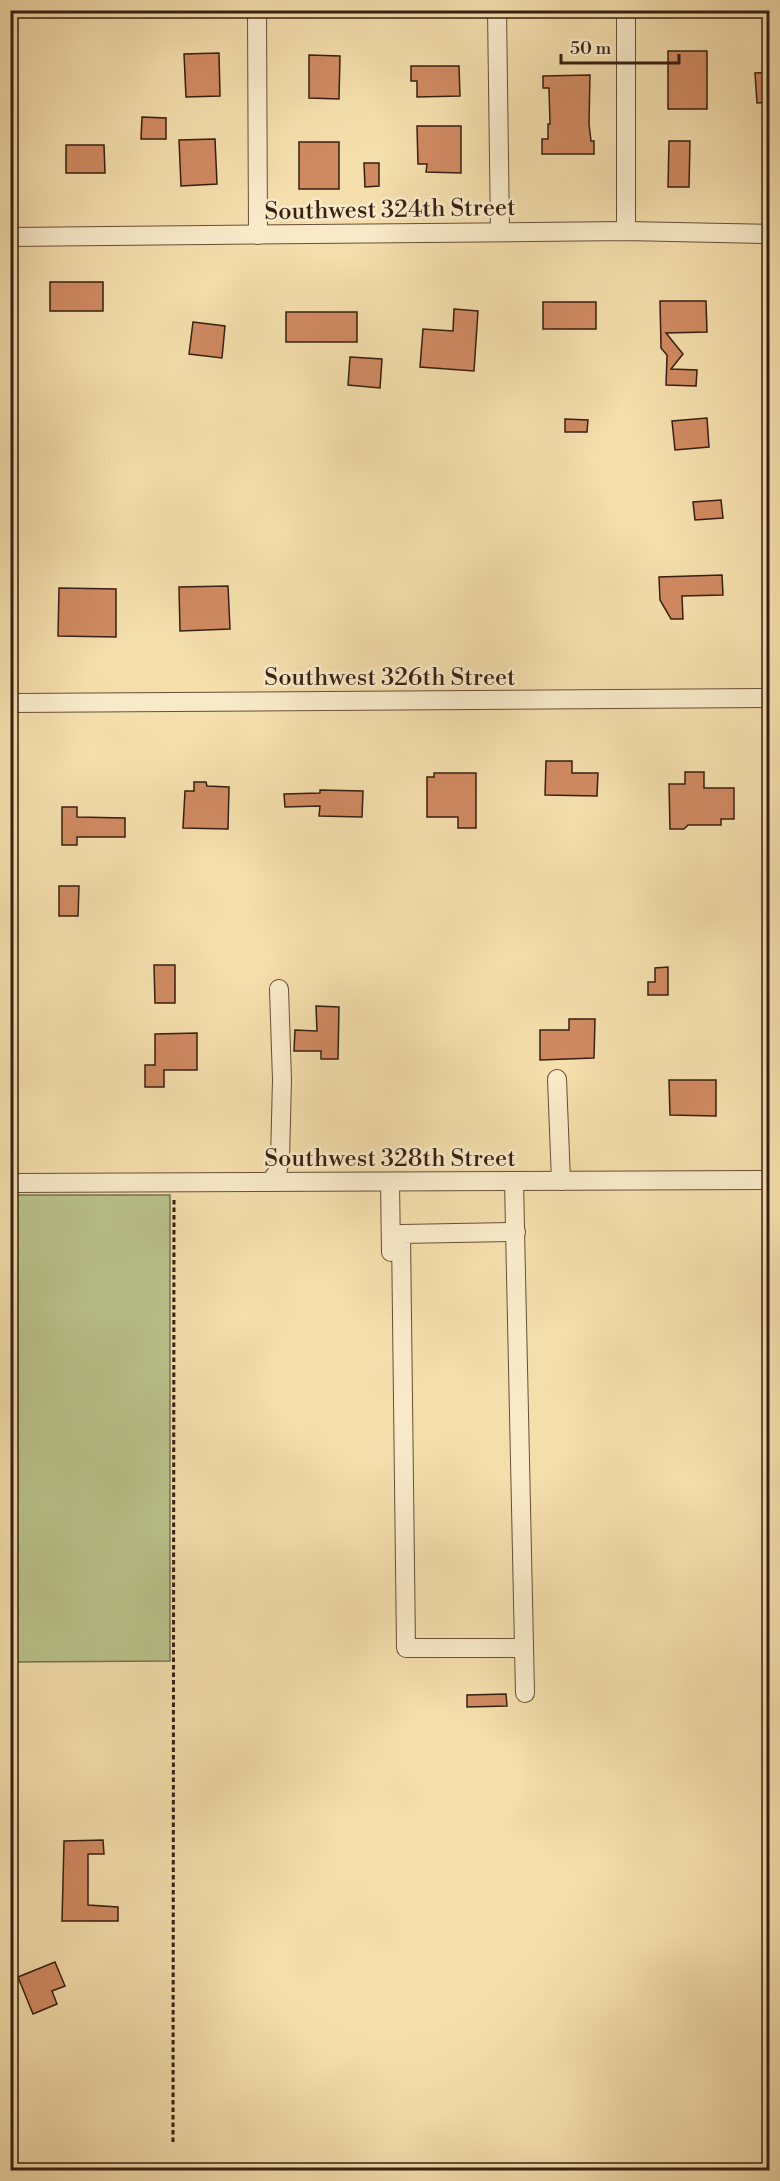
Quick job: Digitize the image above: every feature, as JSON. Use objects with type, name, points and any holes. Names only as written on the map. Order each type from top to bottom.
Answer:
[{"type":"street","points":[[257,10],[258,235]]},
{"type":"street","points":[[497,10],[500,232]]},
{"type":"street","points":[[626,10],[626,231]]},
{"type":"street","name":"Southwest 324th Street","points":[[10,237],[626,231],[770,234]]},
{"type":"street","name":"Southwest 326th Street","points":[[10,703],[770,698]]},
{"type":"street","points":[[270,1182],[277,1173],[280,1160],[282,1080],[279,989]]},
{"type":"street","points":[[557,1079],[561,1181]]},
{"type":"street","name":"Southwest 328th Street","points":[[10,1184],[770,1180]]},
{"type":"street","points":[[514,1181],[525,1692]]},
{"type":"street","points":[[390,1182],[396,1496]]},
{"type":"street","points":[[516,1233],[401,1234],[406,1648],[524,1648]]},
{"type":"path","points":[[173,2142],[174,1183]]},
{"type":"green space","points":[[11,1195],[170,1195],[170,1661],[11,1662]]},
{"type":"building","points":[[668,51],[707,51],[707,109],[668,109]]},
{"type":"building","points":[[219,53],[220,96],[186,97],[184,54]]},
{"type":"building","points":[[309,55],[340,56],[339,99],[309,98]]},
{"type":"building","points":[[411,66],[459,66],[460,96],[417,97],[417,81],[411,81]]},
{"type":"building","points":[[770,72],[770,102],[757,103],[755,73]]},
{"type":"building","points":[[590,75],[589,124],[591,141],[594,141],[594,154],[542,154],[542,139],[548,139],[548,124],[550,124],[549,88],[543,88],[543,76]]},
{"type":"building","points":[[142,117],[166,118],[166,139],[141,139]]},
{"type":"building","points":[[417,126],[461,126],[461,173],[426,172],[427,164],[418,164]]},
{"type":"building","points":[[215,139],[217,184],[181,186],[179,140]]},
{"type":"building","points":[[669,141],[690,141],[689,187],[668,187]]},
{"type":"building","points":[[299,142],[339,142],[339,189],[299,189]]},
{"type":"building","points":[[66,145],[104,145],[105,173],[66,173]]},
{"type":"building","points":[[364,163],[379,163],[379,186],[365,187]]},
{"type":"building","points":[[50,282],[103,282],[103,311],[50,311]]},
{"type":"building","points":[[660,301],[706,301],[707,332],[666,333],[683,354],[671,369],[697,370],[696,386],[666,385],[667,355],[661,348]]},
{"type":"building","points":[[543,302],[596,302],[596,329],[543,329]]},
{"type":"building","points":[[454,309],[478,311],[474,371],[420,367],[423,329],[453,331]]},
{"type":"building","points":[[286,312],[357,312],[357,342],[286,342]]},
{"type":"building","points":[[193,322],[225,326],[222,358],[189,354]]},
{"type":"building","points":[[350,357],[382,359],[380,388],[348,385]]},
{"type":"building","points":[[707,418],[709,447],[675,450],[672,421]]},
{"type":"building","points":[[565,419],[588,420],[587,432],[565,432]]},
{"type":"building","points":[[721,500],[723,518],[695,520],[693,502]]},
{"type":"building","points":[[722,575],[723,595],[682,596],[683,619],[671,619],[660,600],[659,577]]},
{"type":"building","points":[[228,586],[230,629],[180,631],[179,587]]},
{"type":"building","points":[[59,588],[116,589],[116,637],[58,636]]},
{"type":"building","points":[[546,761],[572,761],[572,773],[598,773],[597,796],[545,795]]},
{"type":"building","points":[[685,772],[704,772],[704,788],[734,788],[734,819],[721,819],[721,825],[688,825],[684,829],[670,829],[669,784],[685,784]]},
{"type":"building","points":[[434,773],[476,773],[476,828],[458,828],[458,817],[427,817],[427,777],[434,777]]},
{"type":"building","points":[[194,782],[206,782],[207,786],[229,787],[228,829],[183,828],[185,791],[194,791]]},
{"type":"building","points":[[320,790],[363,791],[362,817],[319,816],[320,806],[285,807],[284,794],[320,793]]},
{"type":"building","points":[[62,807],[77,807],[77,817],[125,818],[125,837],[77,837],[77,845],[62,845]]},
{"type":"building","points":[[59,886],[79,886],[78,916],[59,916]]},
{"type":"building","points":[[154,965],[175,965],[175,1003],[155,1003]]},
{"type":"building","points":[[668,967],[668,995],[648,995],[648,982],[655,982],[655,968]]},
{"type":"building","points":[[316,1006],[339,1007],[338,1059],[321,1059],[321,1051],[294,1051],[295,1030],[317,1031]]},
{"type":"building","points":[[569,1019],[595,1019],[594,1058],[540,1060],[540,1030],[569,1030]]},
{"type":"building","points":[[197,1033],[197,1070],[164,1070],[164,1087],[145,1087],[145,1065],[155,1065],[155,1034]]},
{"type":"building","points":[[669,1080],[716,1080],[716,1116],[670,1115]]},
{"type":"building","points":[[506,1694],[507,1706],[467,1707],[467,1695]]},
{"type":"building","points":[[103,1840],[104,1854],[88,1854],[88,1905],[118,1907],[118,1921],[62,1921],[64,1841]]},
{"type":"building","points":[[55,1962],[65,1986],[52,1991],[57,2004],[33,2014],[18,1977]]}]
